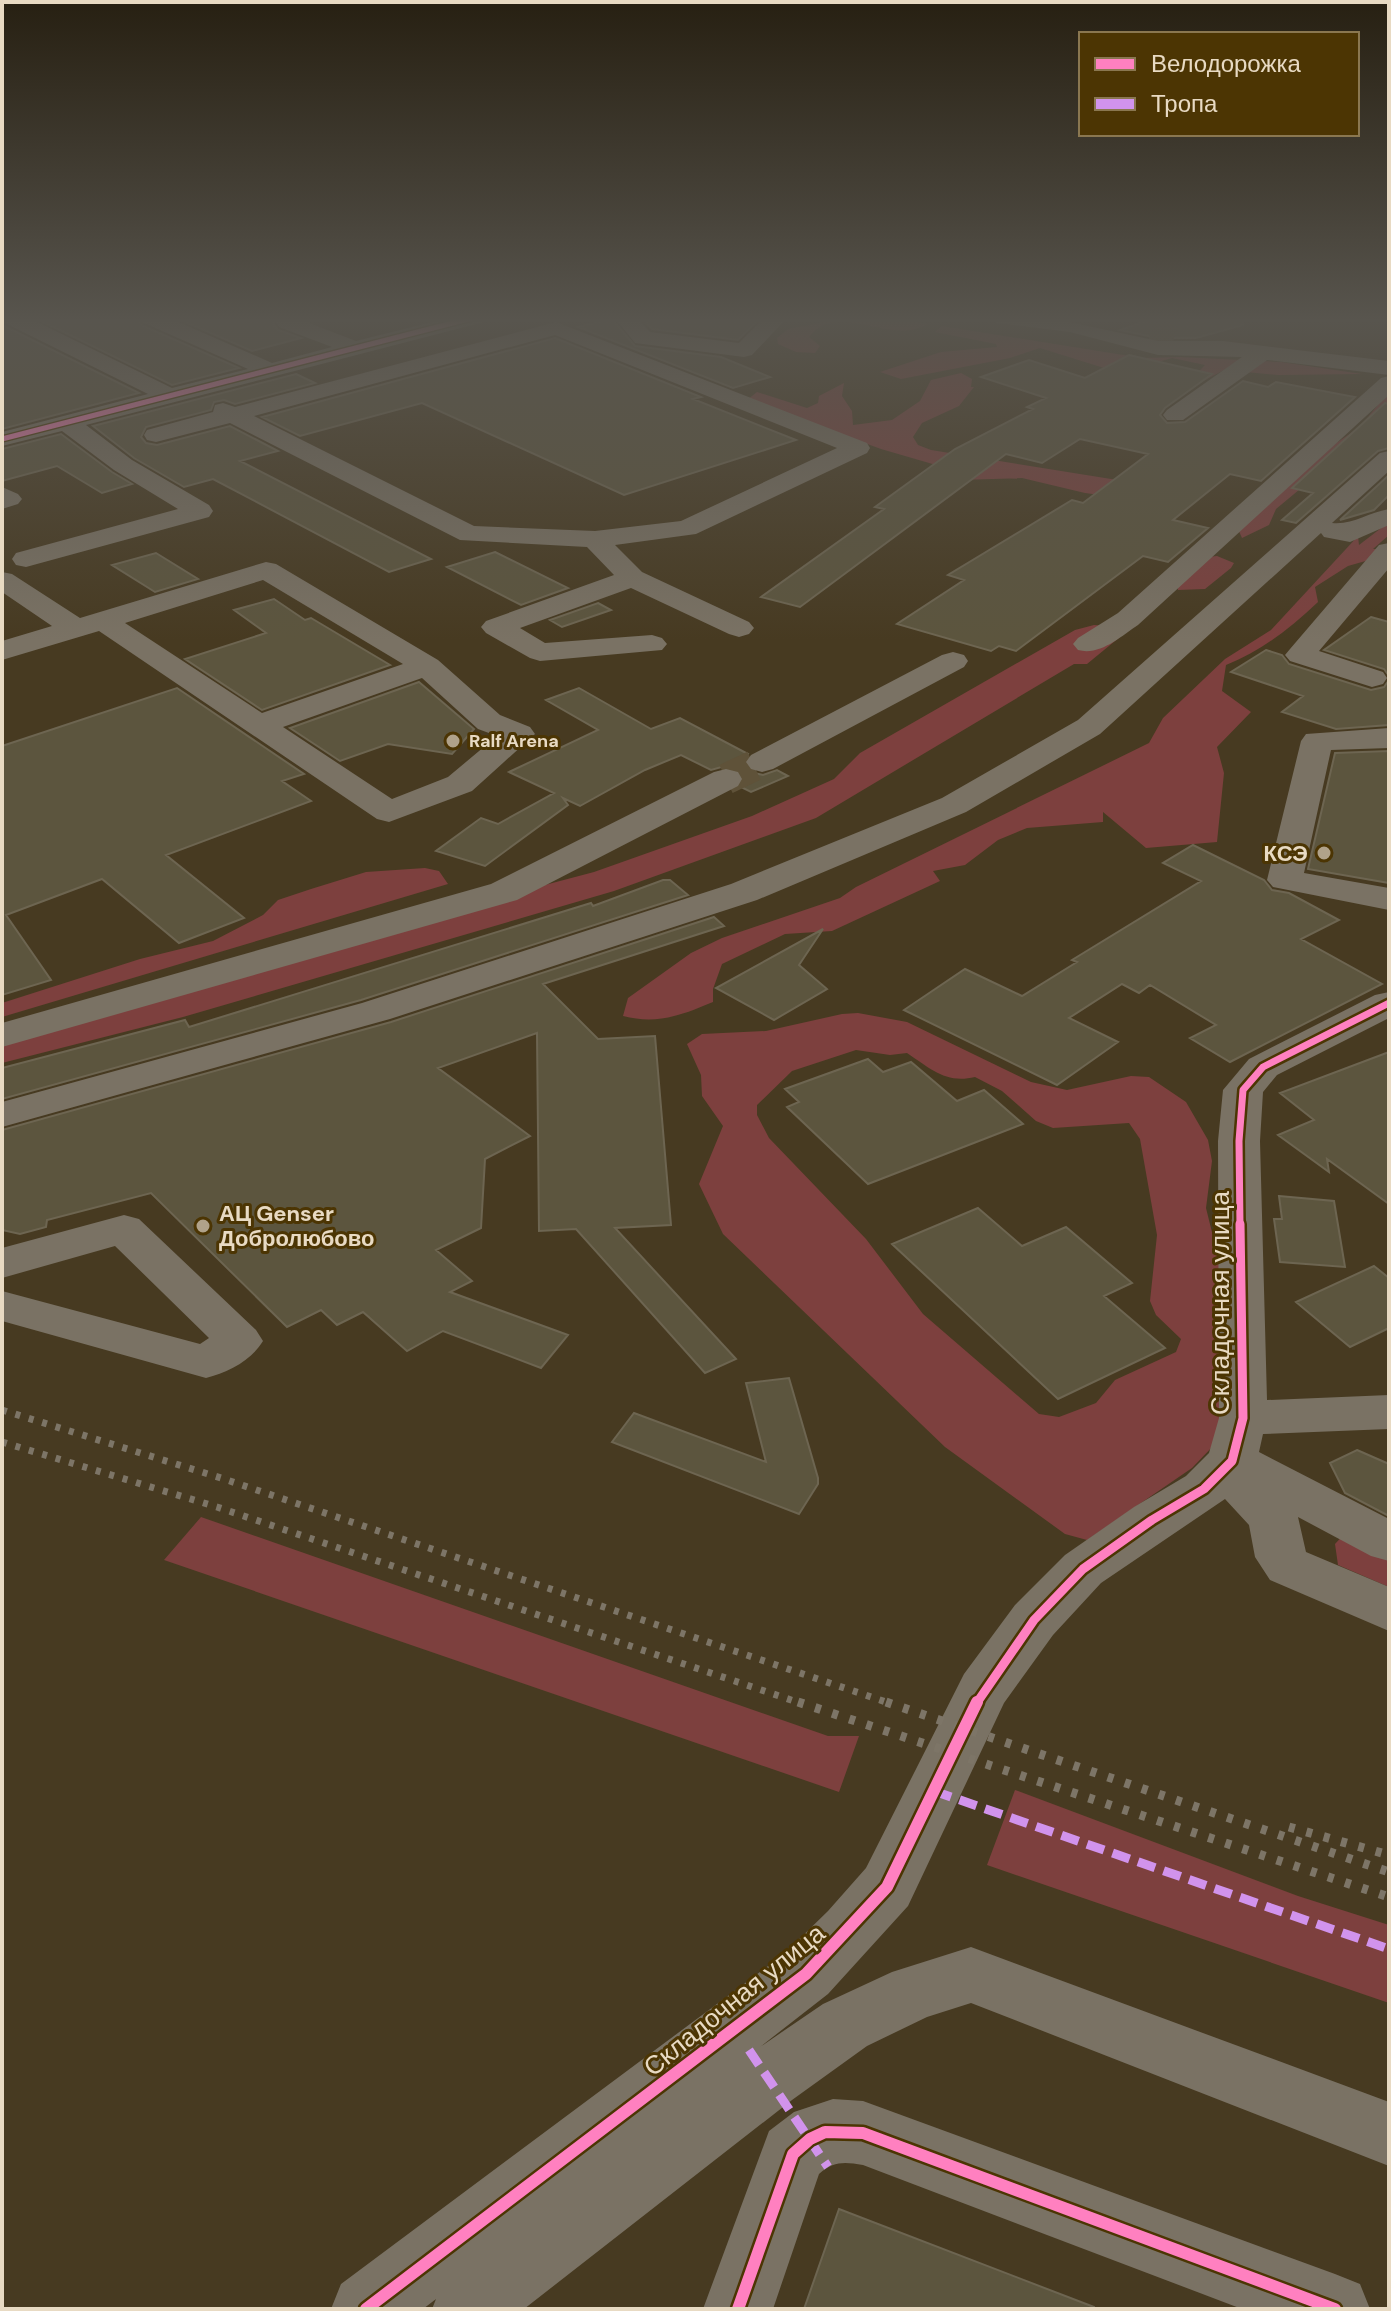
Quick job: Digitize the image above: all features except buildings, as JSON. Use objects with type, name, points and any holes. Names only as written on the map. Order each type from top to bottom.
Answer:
[{"type":"street","points":[[2,439],[58,425]]},
{"type":"street","points":[[26,559],[200,511],[123,465],[68,425]]},
{"type":"street","points":[[156,435],[181,425]]},
{"type":"street","points":[[252,425],[469,534],[595,539],[687,528],[858,448],[800,425]]},
{"type":"street","points":[[1088,644],[1128,619],[1343,425]]},
{"type":"street","points":[[2,1115],[376,1011],[744,892],[954,805],[1089,727],[1389,458]]},
{"type":"street","points":[[2,495],[9,499],[2,501]]},
{"type":"street","points":[[1293,545],[1389,517]]},
{"type":"street","points":[[595,539],[632,578],[739,628]]},
{"type":"street","points":[[1372,678],[1300,655],[1389,551]]},
{"type":"street","points":[[2,580],[88,624],[260,724],[389,812],[460,784],[519,734],[489,722],[427,666],[266,570],[88,624],[2,651]]},
{"type":"street","points":[[632,578],[496,627],[540,652],[652,644]]},
{"type":"street","points":[[762,762],[953,661]]},
{"type":"street","points":[[260,724],[427,666]]},
{"type":"street","points":[[1389,738],[1317,741],[1285,880],[1389,899]]},
{"type":"street","points":[[2,1035],[504,892],[726,779]]},
{"type":"street","name":"Складочная улица","points":[[366,2309],[806,1974],[887,1887],[983,1690],[1034,1620],[1083,1569],[1152,1520],[1204,1489],[1233,1449],[1239,1141],[1243,1090],[1263,1067],[1389,1003]]},
{"type":"street","points":[[2,1263],[124,1229],[240,1341],[206,1362],[2,1306]]},
{"type":"street","points":[[1233,1449],[1389,1412]]},
{"type":"street","points":[[1233,1449],[1389,1542]]},
{"type":"street","points":[[1233,1449],[1273,1518],[1281,1557],[1288,1566],[1389,1610]]},
{"type":"street","points":[[467,2309],[769,2078],[845,2025],[914,1992],[971,1975],[1041,1999],[1389,2134]]},
{"type":"street","points":[[738,2309],[793,2154],[810,2137],[832,2129],[863,2133],[1335,2309]]},
{"type":"shaded area","points":[[815,425],[921,425],[913,437],[918,445],[931,450],[1161,487],[1199,500],[1183,506],[1085,493],[1022,478],[959,480],[936,465]]},
{"type":"shaded area","points":[[1377,425],[1276,509],[1269,525],[1242,538],[1238,529],[1314,458],[1360,427]]},
{"type":"shaded area","points":[[1389,522],[1389,535],[1373,549],[1381,549],[1376,558],[1348,566],[1315,587],[1318,602],[1307,612],[1264,646],[1226,665],[1222,691],[1251,712],[1217,747],[1224,773],[1217,842],[1146,848],[1103,812],[1103,822],[1027,828],[998,840],[965,865],[933,871],[940,881],[832,931],[785,934],[722,964],[713,989],[713,1002],[680,1015],[658,1019],[623,1016],[628,998],[691,953],[722,938],[840,898],[856,887],[1149,743],[1163,718],[1225,659],[1271,630],[1358,536],[1359,545]]},
{"type":"shaded area","points":[[1217,556],[1234,563],[1231,568],[1205,589],[1178,590],[1176,581],[1208,557]]},
{"type":"shaded area","points":[[1094,625],[1120,627],[1126,632],[1087,664],[1074,664],[816,818],[614,891],[183,1017],[2,1063],[2,1038],[397,924],[594,872],[752,816],[834,779],[860,753],[1075,630]]},
{"type":"shaded area","points":[[425,868],[439,871],[448,884],[2,1017],[2,1003],[140,959],[213,941],[263,915],[278,900],[366,872]]},
{"type":"shaded area","points":[[858,1013],[907,1022],[1031,1082],[1067,1090],[1131,1076],[1149,1077],[1186,1102],[1208,1140],[1212,1161],[1206,1208],[1226,1289],[1226,1415],[1216,1443],[1192,1468],[1087,1540],[1065,1534],[945,1447],[723,1234],[699,1184],[723,1126],[702,1096],[701,1075],[687,1044],[702,1034],[766,1031]],"holes":[[[856,1050],[890,1055],[907,1053],[947,1077],[975,1077],[1002,1091],[1036,1121],[1053,1128],[1129,1123],[1140,1139],[1157,1235],[1150,1301],[1156,1315],[1181,1339],[1176,1352],[1115,1380],[1096,1403],[1059,1417],[1039,1414],[923,1314],[866,1239],[769,1138],[757,1115],[757,1105],[792,1071]]]},
{"type":"shaded area","points":[[201,1517],[828,1736],[859,1736],[839,1792],[164,1560]]},
{"type":"shaded area","points":[[1349,1529],[1389,1529],[1389,1587],[1338,1565],[1335,1544]]},
{"type":"shaded area","points":[[1015,1790],[1298,1896],[1389,1925],[1389,2003],[987,1865]]},
{"type":"tunnel","points":[[726,779],[762,762]]},
{"type":"railway","points":[[2,1410],[221,1478],[892,1704]]},
{"type":"railway","points":[[2,1442],[217,1507],[803,1704]]},
{"type":"railway","points":[[798,1702],[1389,1897]]},
{"type":"railway","points":[[886,1702],[1389,1872]]},
{"type":"railway","points":[[1289,1827],[1389,1855]]},
{"type":"marked path","points":[[934,1791],[1389,1949]]},
{"type":"marked path","points":[[749,2050],[828,2167]]},
{"type":"cycle path","points":[[2,439],[57,425]]},
{"type":"cycle path","points":[[366,2309],[806,1974],[887,1887],[983,1690],[1034,1620],[1083,1569],[1152,1520],[1204,1489],[1232,1461],[1243,1418],[1239,1141],[1243,1090],[1263,1067],[1389,1003]]},
{"type":"cycle path","points":[[738,2309],[793,2154],[810,2139],[833,2131],[863,2133],[1335,2309]]},
{"type":"place","name":"Ralf Arena","points":[[453,741]]},
{"type":"place","name":"КСЭ","points":[[1324,853]]},
{"type":"place","name":"АЦ Genser Добролюбово","points":[[203,1226]]}]
